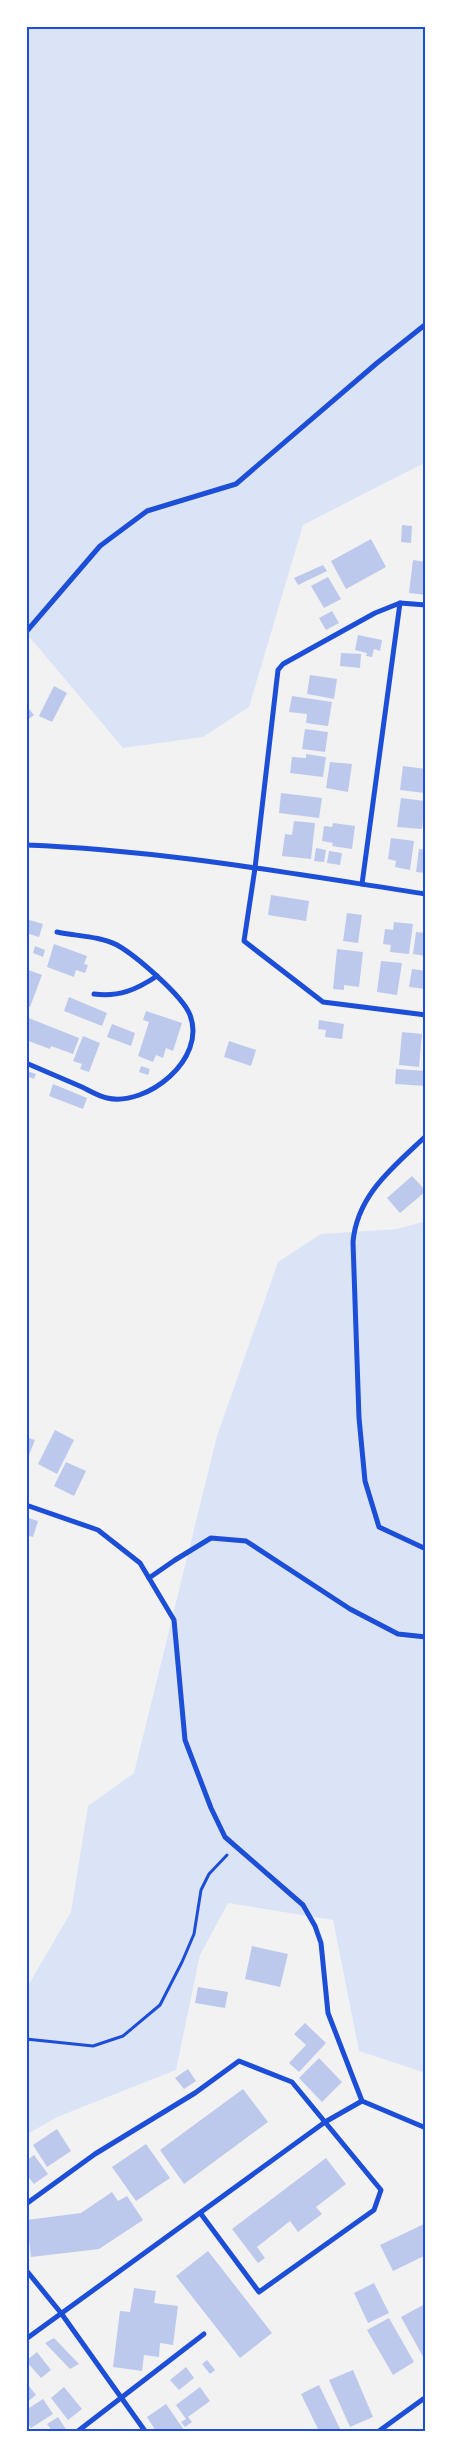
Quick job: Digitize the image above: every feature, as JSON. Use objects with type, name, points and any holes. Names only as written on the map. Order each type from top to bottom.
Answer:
[{"type":"street","points":[[26,632],[100,546],[147,511],[236,484],[377,363],[426,324]]},
{"type":"street","points":[[426,605],[400,603],[375,613],[282,664],[278,670],[255,868],[244,941],[323,1002],[426,1015]]},
{"type":"street","points":[[362,884],[400,603]]},
{"type":"street","points":[[26,845],[149,855],[255,868],[426,894]]},
{"type":"street","points":[[26,1063],[107,1098],[127,1097],[159,1086],[173,1076],[184,1060],[192,1037],[192,1023],[182,1002],[157,976],[116,945],[57,932]]},
{"type":"street","points":[[94,994],[108,995],[130,991],[157,976]]},
{"type":"street","points":[[426,1136],[381,1178],[371,1192],[364,1203],[354,1228],[353,1242],[358,1399],[364,1481],[379,1527],[426,1549]]},
{"type":"street","points":[[26,1505],[98,1530],[140,1563],[174,1620],[185,1740],[210,1808],[224,1837],[303,1905],[315,1926],[321,1943],[328,2013],[362,2101],[426,2128]]},
{"type":"street","points":[[149,1578],[211,1538],[246,1541],[350,1609],[398,1634],[426,1637]]},
{"type":"street","points":[[26,2204],[95,2154],[195,2093],[239,2061],[292,2082],[381,2190],[374,2210],[259,2292],[200,2214]]},
{"type":"street","points":[[26,2339],[325,2122],[362,2101]]},
{"type":"street","points":[[26,2270],[61,2313],[144,2431]]},
{"type":"street","points":[[78,2431],[204,2334]]},
{"type":"street","points":[[379,2431],[426,2397]]},
{"type":"path","points":[[26,2039],[93,2046],[123,2036],[160,2006],[194,1934],[201,1890],[209,1874],[236,1846]]},
{"type":"shaded area","points":[[26,26],[426,26],[426,462],[303,525],[249,707],[203,737],[123,748],[26,633]]},
{"type":"shaded area","points":[[426,1221],[426,2073],[359,2051],[333,1920],[228,1903],[200,1955],[176,2070],[57,2117],[26,2135],[26,1989],[71,1912],[88,1806],[134,1773],[217,1436],[278,1262],[321,1234],[397,1229]]},
{"type":"building","points":[[402,525],[412,526],[411,543],[401,542]]},
{"type":"building","points":[[371,539],[386,567],[346,589],[331,561]]},
{"type":"building","points":[[413,560],[426,562],[426,595],[409,593]]},
{"type":"building","points":[[323,565],[327,571],[298,585],[294,578]]},
{"type":"building","points":[[328,577],[341,599],[324,608],[311,586]]},
{"type":"building","points":[[332,611],[339,623],[326,630],[319,618]]},
{"type":"building","points":[[358,635],[382,640],[380,651],[374,649],[372,657],[366,656],[367,653],[355,650]]},
{"type":"building","points":[[341,653],[361,654],[360,668],[340,666]]},
{"type":"building","points":[[310,675],[337,679],[334,699],[307,694]]},
{"type":"building","points":[[54,686],[67,693],[52,722],[39,716]]},
{"type":"building","points":[[292,696],[332,702],[328,726],[306,723],[307,714],[289,712]]},
{"type":"building","points":[[26,705],[34,715],[26,721]]},
{"type":"building","points":[[305,729],[328,732],[325,752],[302,749]]},
{"type":"building","points":[[306,754],[326,757],[323,777],[290,773],[292,757],[306,758]]},
{"type":"building","points":[[330,762],[352,764],[348,792],[326,788]]},
{"type":"building","points":[[403,766],[426,769],[425,793],[400,790]]},
{"type":"building","points":[[281,793],[322,798],[319,818],[279,813]]},
{"type":"building","points":[[401,798],[425,801],[422,829],[397,827]]},
{"type":"building","points":[[294,821],[315,823],[311,859],[282,856],[285,834],[292,835]]},
{"type":"building","points":[[333,823],[355,826],[352,849],[332,846],[333,843],[322,841],[324,826],[332,827]]},
{"type":"building","points":[[391,838],[414,841],[410,870],[395,867],[396,861],[388,859]]},
{"type":"building","points":[[316,848],[326,850],[324,862],[314,861]]},
{"type":"building","points":[[419,849],[426,850],[426,873],[416,872]]},
{"type":"building","points":[[329,851],[342,853],[340,865],[327,863]]},
{"type":"building","points":[[271,895],[309,901],[306,921],[268,915]]},
{"type":"building","points":[[347,913],[362,915],[358,943],[343,941]]},
{"type":"building","points":[[26,919],[43,924],[39,937],[26,933]]},
{"type":"building","points":[[394,922],[413,924],[409,954],[390,952],[391,945],[383,944],[385,929],[393,930]]},
{"type":"building","points":[[416,932],[426,933],[426,956],[413,954]]},
{"type":"building","points":[[54,944],[87,956],[84,964],[88,965],[85,973],[76,970],[74,977],[47,967]]},
{"type":"building","points":[[35,946],[45,950],[43,957],[33,953]]},
{"type":"building","points":[[337,949],[363,952],[359,987],[344,985],[344,990],[333,989]]},
{"type":"building","points":[[381,961],[402,963],[397,995],[377,992]]},
{"type":"building","points":[[26,969],[42,975],[30,1007],[26,1005]]},
{"type":"building","points":[[412,969],[426,971],[426,989],[409,987]]},
{"type":"building","points":[[69,997],[107,1013],[102,1026],[64,1011]]},
{"type":"building","points":[[146,1011],[182,1023],[173,1051],[166,1048],[163,1058],[156,1055],[153,1062],[138,1056],[149,1022],[143,1020]]},
{"type":"building","points":[[26,1017],[79,1038],[73,1054],[51,1046],[50,1049],[26,1040]]},
{"type":"building","points":[[319,1020],[344,1024],[342,1039],[325,1037],[326,1030],[318,1029]]},
{"type":"building","points":[[112,1024],[135,1033],[131,1046],[107,1037]]},
{"type":"building","points":[[402,1032],[422,1034],[419,1067],[399,1065]]},
{"type":"building","points":[[83,1036],[100,1043],[89,1072],[80,1069],[82,1064],[73,1061]]},
{"type":"building","points":[[229,1041],[256,1050],[251,1066],[224,1057]]},
{"type":"building","points":[[141,1066],[150,1069],[148,1075],[139,1072]]},
{"type":"building","points":[[396,1069],[426,1071],[426,1086],[395,1084]]},
{"type":"building","points":[[27,1071],[36,1074],[34,1079],[26,1076]]},
{"type":"building","points":[[53,1084],[87,1098],[83,1109],[49,1096]]},
{"type":"building","points":[[412,1176],[426,1191],[400,1213],[387,1198]]},
{"type":"building","points":[[55,1430],[74,1440],[57,1474],[38,1464]]},
{"type":"building","points":[[26,1437],[35,1440],[26,1462]]},
{"type":"building","points":[[66,1462],[86,1471],[74,1496],[54,1486]]},
{"type":"building","points":[[26,1517],[38,1521],[33,1537],[26,1535]]},
{"type":"building","points":[[252,1946],[288,1954],[280,1987],[245,1979]]},
{"type":"building","points":[[198,1987],[228,1992],[225,2008],[195,2003]]},
{"type":"building","points":[[305,2023],[326,2043],[299,2072],[289,2063],[306,2045],[294,2034]]},
{"type":"building","points":[[319,2058],[342,2082],[322,2102],[299,2078]]},
{"type":"building","points":[[188,2069],[196,2081],[184,2089],[175,2078]]},
{"type":"building","points":[[243,2089],[268,2122],[184,2184],[160,2150]]},
{"type":"building","points":[[57,2129],[71,2151],[47,2167],[33,2145]]},
{"type":"building","points":[[146,2144],[170,2178],[136,2201],[112,2167]]},
{"type":"building","points":[[34,2155],[48,2174],[34,2184],[26,2174],[26,2161]]},
{"type":"building","points":[[326,2158],[346,2184],[316,2207],[322,2214],[298,2232],[290,2221],[257,2247],[265,2258],[258,2263],[232,2229]]},
{"type":"building","points":[[112,2192],[118,2201],[127,2196],[143,2220],[99,2249],[31,2257],[27,2220],[81,2213]]},
{"type":"building","points":[[424,2224],[426,2255],[393,2271],[380,2245]]},
{"type":"building","points":[[208,2251],[272,2333],[240,2358],[176,2276]]},
{"type":"building","points":[[374,2283],[389,2313],[368,2323],[354,2293]]},
{"type":"building","points":[[134,2288],[156,2291],[154,2303],[178,2306],[173,2345],[160,2343],[159,2357],[144,2355],[142,2371],[113,2367],[120,2311],[130,2312]]},
{"type":"building","points":[[423,2305],[426,2310],[426,2362],[401,2317]]},
{"type":"building","points":[[389,2318],[414,2362],[393,2375],[367,2330]]},
{"type":"building","points":[[54,2338],[79,2364],[70,2369],[45,2343]]},
{"type":"building","points":[[37,2352],[51,2370],[41,2378],[26,2361]]},
{"type":"building","points":[[207,2360],[215,2370],[210,2374],[202,2364]]},
{"type":"building","points":[[186,2367],[194,2378],[179,2390],[170,2380]]},
{"type":"building","points":[[353,2370],[373,2417],[350,2427],[329,2380]]},
{"type":"building","points":[[26,2382],[36,2395],[26,2403]]},
{"type":"building","points":[[319,2385],[341,2431],[319,2431],[301,2394]]},
{"type":"building","points":[[64,2387],[82,2409],[68,2420],[51,2398]]},
{"type":"building","points":[[200,2387],[210,2401],[188,2417],[192,2422],[185,2427],[181,2422],[186,2419],[176,2405]]},
{"type":"building","points":[[43,2399],[53,2414],[31,2428],[26,2421],[26,2410]]},
{"type":"building","points":[[166,2404],[183,2431],[156,2431],[147,2417]]},
{"type":"building","points":[[58,2417],[67,2431],[52,2431],[47,2424]]}]
